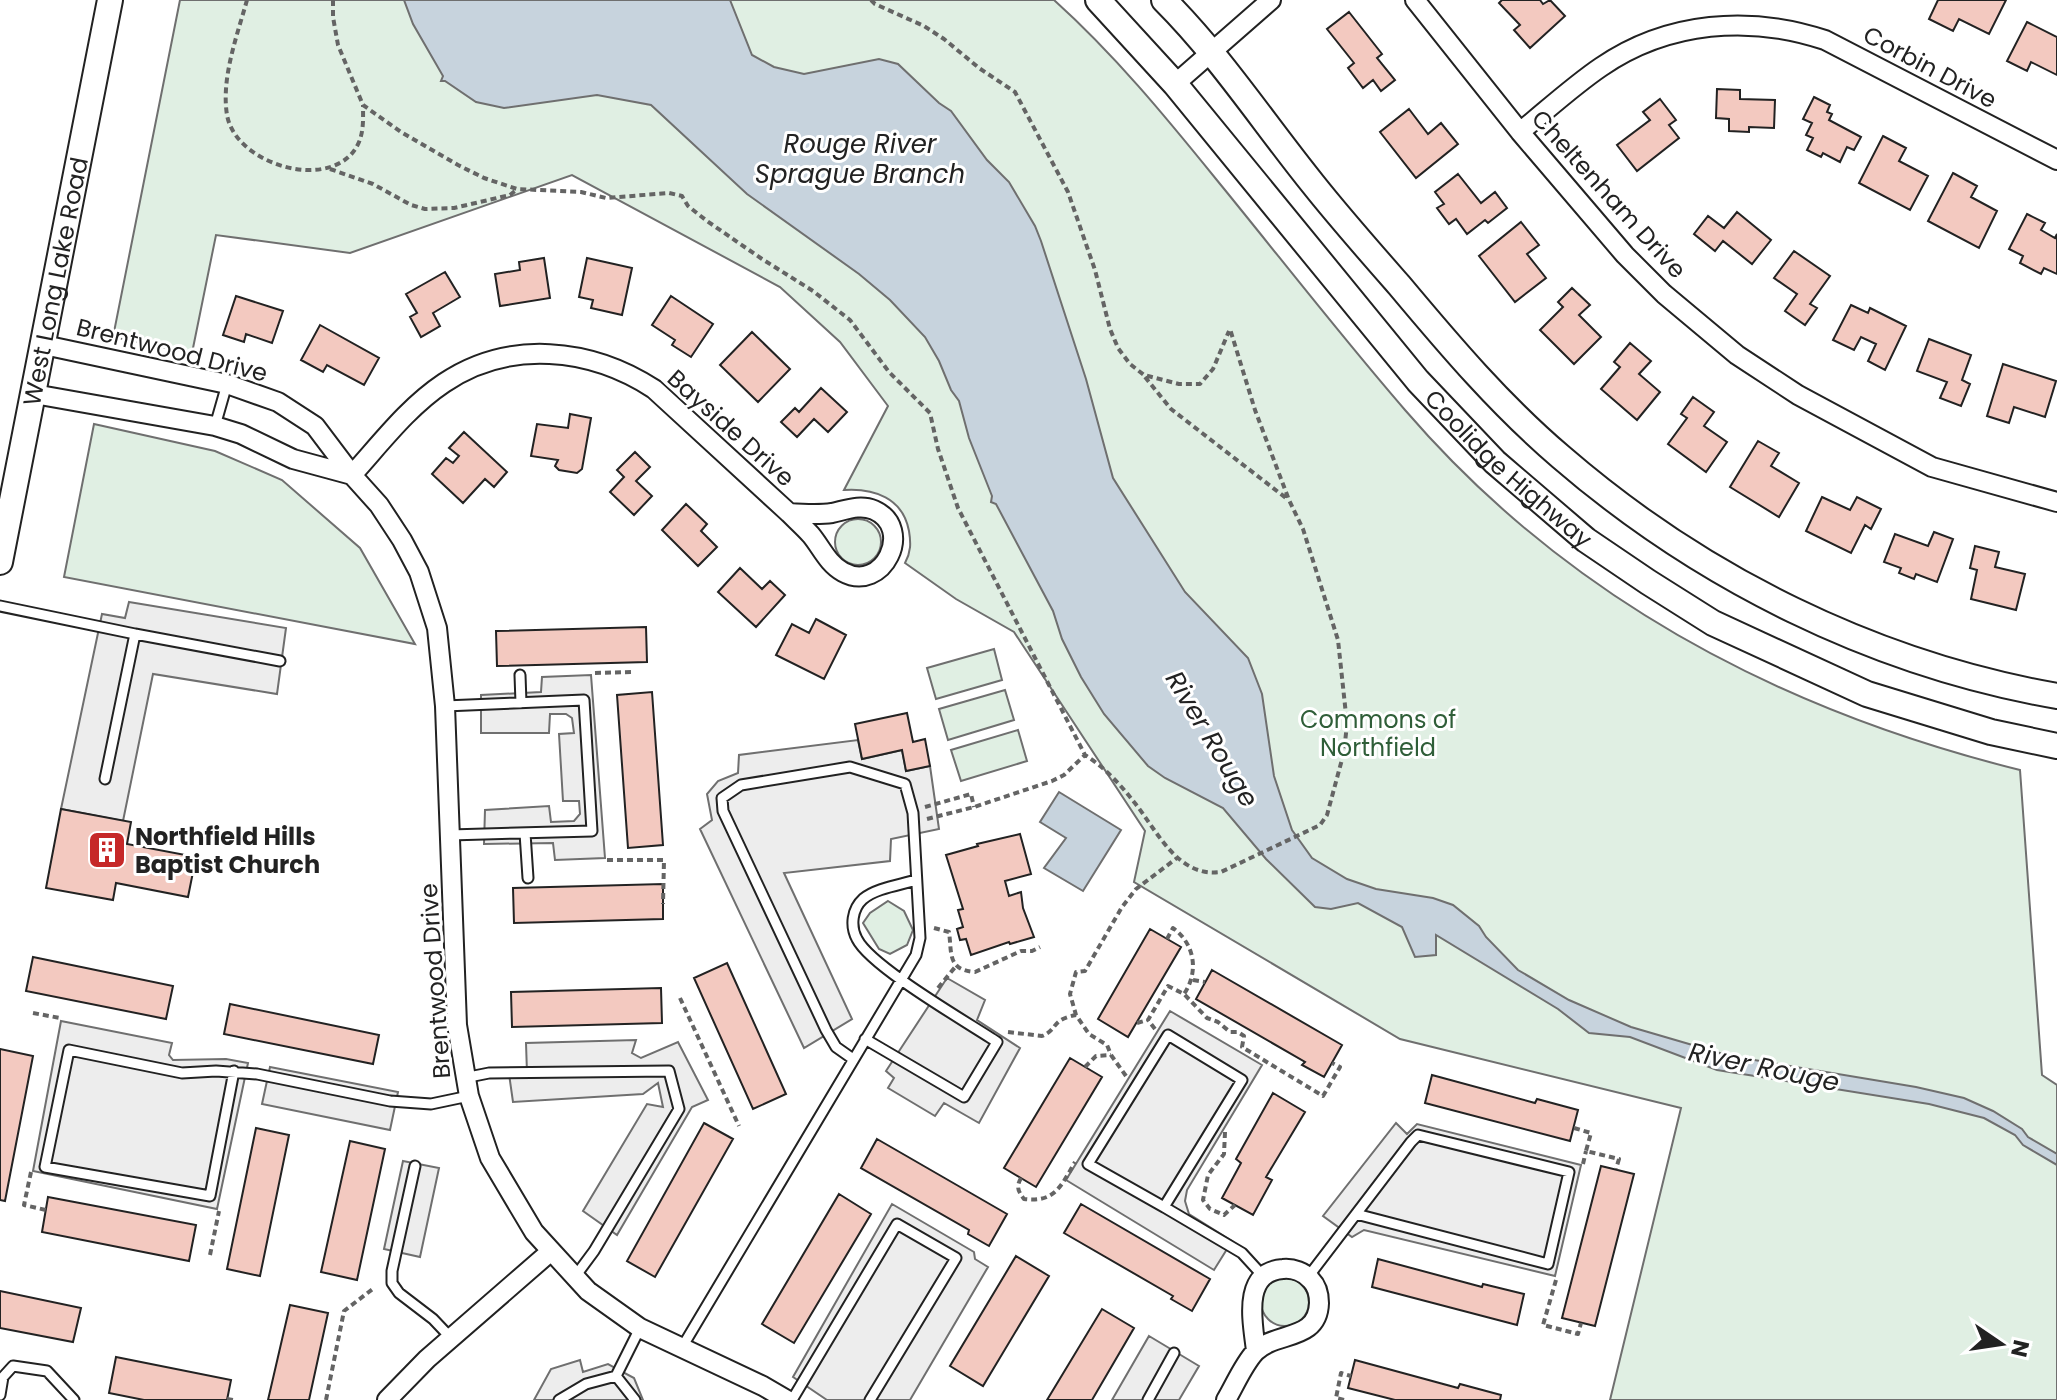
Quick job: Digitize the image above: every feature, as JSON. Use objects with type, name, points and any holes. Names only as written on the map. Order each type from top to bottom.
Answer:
[{"type":"main road","name":"West Long Lake Road","points":[[0,562],[110,0]]},
{"type":"main road","name":"Coolidge Highway","points":[[1098,0],[1175,84],[1418,381],[1495,462],[1586,540],[1713,623],[1867,694],[1991,732],[2057,746]]},
{"type":"main road","name":"Coolidge Highway","points":[[1164,0],[1211,51],[1313,184],[1450,345],[1517,417],[1605,493],[1705,561],[1785,607],[1870,644],[1948,670],[2016,689],[2057,696]]},
{"type":"street","points":[[1175,84],[1271,0]]},
{"type":"street","name":"Cheltenham Drive","points":[[1415,0],[1520,132],[1634,265],[1681,309],[1759,371],[1932,467],[2057,502]]},
{"type":"street","name":"Corbin Drive","points":[[1520,132],[1603,65],[1652,40],[1700,28],[1750,24],[1777,27],[1825,40],[2057,160]]},
{"type":"street","name":"Brentwood Drive","points":[[44,345],[227,384],[294,410],[315,426],[379,505],[419,572],[437,628],[445,706],[457,1025],[466,1087],[477,1125],[500,1179],[550,1252],[609,1308],[681,1349],[790,1400]]},
{"type":"street","name":"Bayside Drive","points":[[352,475],[396,425],[445,382],[464,371],[493,361],[552,353],[614,367],[654,389],[789,513],[809,533],[830,562],[845,573],[853,576],[871,574],[888,561],[893,549],[890,525],[877,511],[869,508],[857,507],[821,514],[789,513]]},
{"type":"street","points":[[34,394],[215,426],[254,439],[293,459],[352,475]]},
{"type":"street","points":[[393,1398],[451,1338],[550,1252]]},
{"type":"street","points":[[1226,1400],[1256,1351],[1252,1301],[1257,1284],[1263,1276],[1283,1268],[1308,1277],[1319,1297],[1317,1315],[1311,1325],[1302,1333],[1256,1351]]},
{"type":"lane","points":[[215,426],[227,384]]},
{"type":"lane","points":[[0,606],[280,661]]},
{"type":"lane","points":[[105,779],[135,634]]},
{"type":"lane","points":[[520,675],[521,703]]},
{"type":"lane","points":[[445,706],[584,700],[592,831],[450,835]]},
{"type":"lane","points":[[681,1349],[916,955],[920,927],[913,822],[905,784],[850,767],[741,785],[722,798],[723,811],[826,1030],[836,1047],[853,1059]]},
{"type":"lane","points":[[525,833],[528,878]]},
{"type":"lane","points":[[865,1039],[964,1097],[997,1042],[901,979],[869,955],[857,940],[853,913],[863,900],[876,892],[916,880]]},
{"type":"lane","points":[[1164,1207],[1242,1080],[1168,1035],[1088,1164],[1242,1253],[1263,1276]]},
{"type":"lane","points":[[234,1071],[210,1196],[45,1167],[69,1050],[182,1073],[234,1071],[412,1104],[431,1104],[489,1073],[669,1071],[679,1109],[594,1251],[574,1278]]},
{"type":"lane","points":[[1308,1277],[1356,1214],[1418,1135],[1569,1172],[1548,1264],[1356,1214]]},
{"type":"lane","points":[[415,1166],[392,1283],[399,1293],[433,1319],[451,1338]]},
{"type":"lane","points":[[790,1400],[897,1224],[956,1258],[870,1400]]},
{"type":"lane","points":[[559,1400],[586,1384],[616,1376],[640,1328]]},
{"type":"lane","points":[[1148,1400],[1174,1353]]},
{"type":"lane","points":[[0,1395],[3,1377],[13,1366],[47,1371],[74,1400]]},
{"type":"lane","points":[[616,1376],[635,1400]]},
{"type":"path","points":[[247,0],[230,65],[227,117],[232,129],[253,154],[268,163],[330,169],[373,184],[411,205],[425,209],[454,208],[510,195],[517,189]]},
{"type":"path","points":[[330,169],[358,144],[363,105],[338,45],[333,0]]},
{"type":"path","points":[[871,0],[924,26],[1015,92],[1068,192],[1118,348],[1171,409],[1289,500]]},
{"type":"path","points":[[363,105],[401,132],[458,165],[517,189],[581,192],[606,198],[669,193],[682,196],[688,206],[707,221],[813,291],[850,320],[889,372],[930,413],[938,449],[958,508],[1085,755],[1099,764],[1134,801],[1177,858],[1208,874],[1221,872],[1312,830],[1327,815],[1344,752],[1347,724],[1338,640],[1303,529],[1255,410],[1230,329],[1213,369],[1200,384],[1179,384],[1144,375]]},
{"type":"path","points":[[595,673],[633,672]]},
{"type":"path","points":[[913,822],[974,807],[1052,781],[1064,775],[1085,755]]},
{"type":"path","points":[[911,811],[971,794],[974,807]]},
{"type":"path","points":[[1126,1079],[1107,1045],[1089,1034],[1076,1015],[1070,994],[1076,972],[1085,971],[1136,889],[1177,858]]},
{"type":"path","points":[[607,860],[664,860],[663,904]]},
{"type":"path","points":[[920,927],[949,932],[950,957],[956,966],[975,972],[1021,951],[1040,947]]},
{"type":"path","points":[[1167,939],[1173,928],[1188,943],[1193,980],[1184,994]]},
{"type":"path","points":[[946,976],[956,966]]},
{"type":"path","points":[[1193,980],[1205,982]]},
{"type":"path","points":[[1137,1023],[1148,1020],[1168,986],[1184,994],[1207,1018],[1230,1032],[1244,1036],[1242,1047],[1323,1096],[1340,1067],[1332,1063]]},
{"type":"path","points":[[680,998],[739,1126]]},
{"type":"path","points":[[33,1013],[60,1018]]},
{"type":"path","points":[[1005,1032],[1047,1035],[1057,1020],[1076,1015]]},
{"type":"path","points":[[1148,1020],[1156,1031]]},
{"type":"path","points":[[1085,1067],[1096,1056],[1111,1055]]},
{"type":"path","points":[[1574,1128],[1591,1133],[1583,1164]]},
{"type":"path","points":[[1225,1132],[1224,1154],[1208,1175],[1203,1200],[1210,1209],[1224,1215],[1235,1205]]},
{"type":"path","points":[[1586,1151],[1619,1159],[1616,1169]]},
{"type":"path","points":[[1021,1178],[1017,1184],[1018,1192],[1024,1199],[1039,1201],[1051,1196],[1061,1185],[1079,1155]]},
{"type":"path","points":[[31,1172],[24,1205],[46,1210]]},
{"type":"path","points":[[210,1255],[219,1211]]},
{"type":"path","points":[[1556,1280],[1543,1325],[1578,1334],[1581,1323]]},
{"type":"path","points":[[326,1400],[344,1311],[374,1288]]},
{"type":"path","points":[[1344,1400],[1336,1398],[1341,1373],[1351,1376]]},
{"type":"green space","name":"Commons of Northfield","points":[[180,0],[1054,0],[1158,109],[1405,410],[1468,477],[1536,537],[1608,591],[1684,638],[1764,680],[1846,715],[1932,745],[2020,770],[2042,1075],[2057,1085],[2057,1400],[1610,1400],[1681,1108],[1400,1039],[1134,882],[1145,831],[1014,632],[956,599],[905,563],[910,547],[909,531],[901,510],[894,503],[876,493],[844,490],[888,406],[840,342],[780,287],[572,175],[350,253],[216,235],[192,353],[113,337]]},
{"type":"green space","points":[[94,424],[215,451],[282,480],[360,548],[415,644],[64,577]]},
{"type":"green space","points":[[858,519],[874,526],[881,542],[874,558],[858,565],[842,558],[835,542],[842,526]]},
{"type":"green space","points":[[994,649],[1002,680],[936,699],[927,668]]},
{"type":"green space","points":[[1005,690],[1014,720],[948,740],[939,709]]},
{"type":"green space","points":[[1018,730],[1027,761],[961,781],[951,750]]},
{"type":"green space","points":[[888,901],[904,911],[913,930],[907,945],[890,954],[879,949],[863,923],[870,913]]},
{"type":"green space","points":[[1285,1278],[1302,1285],[1309,1302],[1302,1319],[1285,1326],[1268,1319],[1261,1302],[1268,1285]]},
{"type":"shaded area","points":[[129,602],[286,628],[277,694],[153,674],[123,821],[61,809],[102,614],[125,618]]},
{"type":"shaded area","points":[[591,675],[605,858],[555,860],[553,843],[484,844],[485,810],[549,806],[551,822],[574,821],[580,814],[579,801],[563,801],[559,734],[574,733],[572,718],[566,714],[550,714],[549,733],[481,733],[481,695],[541,692],[542,677]]},
{"type":"shaded area","points":[[858,740],[862,759],[902,750],[906,771],[930,766],[939,829],[891,839],[890,861],[784,873],[852,1019],[804,1048],[700,829],[712,820],[707,794],[718,781],[738,773],[739,755]]},
{"type":"shaded area","points":[[947,978],[985,1000],[977,1020],[1020,1048],[979,1123],[944,1103],[935,1116],[888,1088],[894,1078],[886,1071]]},
{"type":"shaded area","points":[[1170,1011],[1262,1065],[1187,1190],[1185,1201],[1189,1214],[1232,1241],[1214,1270],[1066,1180]]},
{"type":"shaded area","points":[[61,1021],[172,1043],[169,1055],[173,1060],[226,1059],[248,1063],[217,1209],[33,1171]]},
{"type":"shaded area","points":[[636,1040],[632,1053],[641,1058],[678,1042],[708,1100],[692,1107],[617,1235],[583,1211],[647,1104],[663,1107],[658,1083],[643,1094],[513,1102],[509,1074],[527,1073],[526,1043]]},
{"type":"shaded area","points":[[270,1067],[398,1092],[390,1130],[262,1104]]},
{"type":"shaded area","points":[[1396,1123],[1407,1134],[1417,1124],[1581,1165],[1555,1276],[1364,1230],[1352,1237],[1323,1216]]},
{"type":"shaded area","points":[[403,1161],[439,1168],[420,1257],[384,1249]]},
{"type":"shaded area","points":[[892,1204],[974,1252],[975,1259],[988,1267],[910,1400],[827,1400],[793,1377]]},
{"type":"shaded area","points":[[1149,1336],[1199,1366],[1179,1400],[1112,1400]]},
{"type":"shaded area","points":[[580,1360],[583,1372],[608,1364],[634,1378],[643,1400],[534,1400],[551,1369]]},
{"type":"water","name":"Rouge River Sprague Branch","points":[[404,0],[730,0],[752,55],[774,67],[804,74],[879,59],[898,64],[951,111],[987,160],[1009,182],[1035,226],[1086,379],[1113,478],[1185,592],[1248,658],[1262,694],[1274,776],[1292,830],[1312,858],[1347,879],[1376,889],[1433,898],[1453,905],[1479,926],[1518,970],[1569,1000],[1631,1027],[1730,1056],[1964,1098],[1993,1111],[2057,1154],[2057,1165],[2023,1145],[2015,1135],[1984,1118],[1929,1104],[1717,1070],[1630,1037],[1589,1033],[1558,1009],[1436,935],[1436,955],[1415,957],[1402,927],[1358,903],[1331,909],[1315,907],[1266,859],[1223,808],[1148,766],[1104,714],[1081,677],[1062,639],[1053,611],[996,504],[991,502],[992,496],[969,438],[959,401],[939,361],[925,337],[890,300],[859,274],[747,194],[651,105],[597,95],[504,108],[476,102],[441,81],[443,76],[413,24]]},
{"type":"water","points":[[1059,792],[1121,830],[1083,891],[1044,868],[1066,838],[1040,822]]},
{"type":"building","points":[[1502,0],[1540,0],[1543,4],[1550,0],[1565,16],[1530,48],[1514,30],[1520,25],[1499,3]]},
{"type":"building","points":[[1938,0],[2006,0],[1989,34],[1959,19],[1953,31],[1929,19]]},
{"type":"building","points":[[1349,12],[1382,54],[1377,58],[1395,80],[1381,91],[1373,80],[1363,88],[1348,68],[1354,63],[1327,29]]},
{"type":"building","points":[[2027,22],[2057,37],[2057,75],[2031,62],[2027,71],[2007,61]]},
{"type":"building","points":[[1717,89],[1740,90],[1740,99],[1775,100],[1774,128],[1749,127],[1749,132],[1729,131],[1729,119],[1716,118]]},
{"type":"building","points":[[1814,97],[1830,105],[1827,112],[1832,114],[1829,120],[1861,137],[1854,150],[1847,147],[1840,162],[1823,153],[1821,157],[1807,150],[1813,138],[1806,135],[1812,123],[1803,119]]},
{"type":"building","points":[[1660,99],[1676,120],[1669,125],[1679,138],[1637,171],[1617,145],[1650,120],[1643,112]]},
{"type":"building","points":[[1409,109],[1428,134],[1441,123],[1458,144],[1416,178],[1380,132]]},
{"type":"building","points":[[1883,136],[1906,148],[1899,161],[1928,176],[1910,210],[1859,183]]},
{"type":"building","points":[[1953,173],[1977,186],[1971,197],[1997,211],[1979,248],[1928,221]]},
{"type":"building","points":[[1458,174],[1481,203],[1495,192],[1507,208],[1467,234],[1456,219],[1449,224],[1437,208],[1444,204],[1435,192]]},
{"type":"building","points":[[1737,212],[1771,240],[1752,264],[1723,241],[1715,251],[1694,234],[1708,216],[1724,228]]},
{"type":"building","points":[[2027,214],[2045,223],[2041,230],[2055,238],[2057,234],[2057,274],[2044,268],[2041,274],[2020,263],[2023,256],[2009,249]]},
{"type":"building","points":[[1521,222],[1539,245],[1527,254],[1546,278],[1515,302],[1479,256]]},
{"type":"building","points":[[1794,251],[1830,276],[1810,304],[1817,308],[1805,325],[1785,311],[1797,294],[1774,278]]},
{"type":"building","points":[[544,258],[550,298],[500,306],[495,274],[520,270],[519,262]]},
{"type":"building","points":[[587,258],[632,268],[622,315],[591,308],[593,300],[579,297]]},
{"type":"building","points":[[445,272],[460,297],[433,313],[440,326],[421,337],[410,317],[417,313],[406,294]]},
{"type":"building","points":[[1572,288],[1590,305],[1579,315],[1601,337],[1574,364],[1540,330],[1563,307],[1558,302]]},
{"type":"building","points":[[236,296],[283,311],[272,343],[246,334],[244,342],[223,335]]},
{"type":"building","points":[[671,296],[713,324],[691,357],[672,345],[675,340],[652,325]]},
{"type":"building","points":[[1851,305],[1868,313],[1870,308],[1906,326],[1885,370],[1868,361],[1876,344],[1861,337],[1854,350],[1833,340]]},
{"type":"building","points":[[320,325],[379,358],[364,385],[327,365],[323,372],[301,360]]},
{"type":"building","points":[[752,332],[790,369],[758,402],[720,365]]},
{"type":"building","points":[[1929,339],[1971,355],[1962,380],[1970,384],[1961,406],[1940,398],[1947,382],[1917,371]]},
{"type":"building","points":[[1630,343],[1651,361],[1639,374],[1660,392],[1637,420],[1601,389],[1620,367],[1614,362]]},
{"type":"building","points":[[2003,364],[2056,381],[2045,417],[2014,407],[2009,423],[1987,416]]},
{"type":"building","points":[[821,388],[847,412],[828,432],[814,419],[797,437],[781,422],[795,408],[799,412]]},
{"type":"building","points":[[1693,397],[1714,412],[1704,426],[1727,442],[1706,472],[1668,444],[1687,418],[1681,414]]},
{"type":"building","points":[[570,414],[591,418],[582,469],[577,473],[559,470],[555,466],[558,460],[531,456],[537,424],[568,428]]},
{"type":"building","points":[[464,432],[507,472],[494,487],[485,479],[463,503],[432,474],[446,458],[453,463],[459,456],[449,448]]},
{"type":"building","points":[[1758,441],[1779,453],[1771,466],[1799,483],[1779,517],[1730,487]]},
{"type":"building","points":[[635,452],[650,467],[636,481],[652,496],[634,515],[610,492],[624,477],[617,470]]},
{"type":"building","points":[[1822,497],[1850,510],[1857,497],[1881,509],[1871,529],[1865,525],[1851,553],[1806,531]]},
{"type":"building","points":[[686,504],[707,524],[701,531],[717,547],[698,566],[662,530]]},
{"type":"building","points":[[1934,532],[1953,539],[1937,582],[1916,574],[1914,579],[1899,573],[1901,568],[1884,562],[1895,534],[1928,546]]},
{"type":"building","points":[[1975,546],[1999,552],[1995,567],[2025,574],[2016,610],[1971,599],[1977,570],[1970,568]]},
{"type":"building","points":[[740,568],[762,589],[770,581],[785,595],[756,627],[718,592]]},
{"type":"building","points":[[816,619],[846,635],[824,679],[776,655],[792,624],[809,633]]},
{"type":"building","points":[[646,627],[647,662],[497,666],[496,631]]},
{"type":"building","points":[[652,692],[663,845],[628,848],[617,695]]},
{"type":"building","points":[[907,713],[913,742],[925,739],[930,766],[906,771],[902,750],[862,759],[855,724]]},
{"type":"building","name":"Northfield Hills Baptist Church","points":[[61,809],[131,822],[127,844],[196,857],[188,897],[116,883],[113,900],[46,888]]},
{"type":"building","points":[[1020,834],[1031,874],[1005,881],[1009,896],[1021,892],[1023,908],[1034,937],[971,955],[966,939],[960,940],[957,929],[963,927],[958,910],[963,909],[946,855]]},
{"type":"building","points":[[663,884],[663,919],[514,923],[513,888]]},
{"type":"building","points":[[1150,929],[1181,947],[1128,1037],[1098,1019]]},
{"type":"building","points":[[33,957],[173,986],[166,1019],[26,991]]},
{"type":"building","points":[[727,963],[786,1094],[753,1109],[694,978]]},
{"type":"building","points":[[1212,970],[1342,1045],[1324,1077],[1302,1065],[1305,1062],[1196,999]]},
{"type":"building","points":[[661,988],[662,1023],[512,1027],[511,992]]},
{"type":"building","points":[[230,1004],[379,1035],[373,1064],[224,1034]]},
{"type":"building","points":[[0,1049],[33,1056],[5,1201],[0,1200]]},
{"type":"building","points":[[1070,1058],[1102,1077],[1036,1187],[1004,1168]]},
{"type":"building","points":[[1432,1075],[1535,1103],[1537,1099],[1578,1110],[1570,1141],[1425,1103]]},
{"type":"building","points":[[1273,1093],[1305,1112],[1266,1177],[1272,1180],[1253,1215],[1222,1198],[1241,1163],[1236,1159]]},
{"type":"building","points":[[704,1123],[733,1139],[655,1277],[627,1261]]},
{"type":"building","points":[[256,1128],[289,1135],[260,1276],[227,1269]]},
{"type":"building","points":[[877,1139],[1007,1214],[989,1246],[968,1234],[969,1230],[861,1168]]},
{"type":"building","points":[[350,1141],[385,1149],[357,1280],[321,1272]]},
{"type":"building","points":[[1601,1166],[1634,1174],[1595,1326],[1562,1318]]},
{"type":"building","points":[[839,1194],[871,1214],[794,1343],[762,1324]]},
{"type":"building","points":[[48,1197],[196,1225],[189,1261],[42,1232]]},
{"type":"building","points":[[1081,1204],[1210,1279],[1192,1311],[1171,1299],[1173,1296],[1064,1233]]},
{"type":"building","points":[[1016,1256],[1049,1276],[983,1386],[950,1366]]},
{"type":"building","points":[[1378,1259],[1482,1287],[1483,1284],[1524,1294],[1517,1325],[1372,1287]]},
{"type":"building","points":[[0,1291],[81,1308],[73,1342],[0,1328]]},
{"type":"building","points":[[290,1305],[328,1313],[309,1400],[268,1400]]},
{"type":"building","points":[[1102,1309],[1134,1328],[1092,1400],[1047,1400]]},
{"type":"building","points":[[116,1357],[231,1380],[227,1400],[144,1400],[109,1393]]},
{"type":"building","points":[[1355,1360],[1458,1388],[1460,1384],[1501,1395],[1500,1400],[1395,1400],[1348,1388]]},
{"type":"place","name":"Northfield Hills Baptist Church","points":[[107,850]]},
{"type":"water label","name":"River Rouge","points":[[1212,739]]},
{"type":"water label","name":"River Rouge","points":[[1764,1067]]}]
